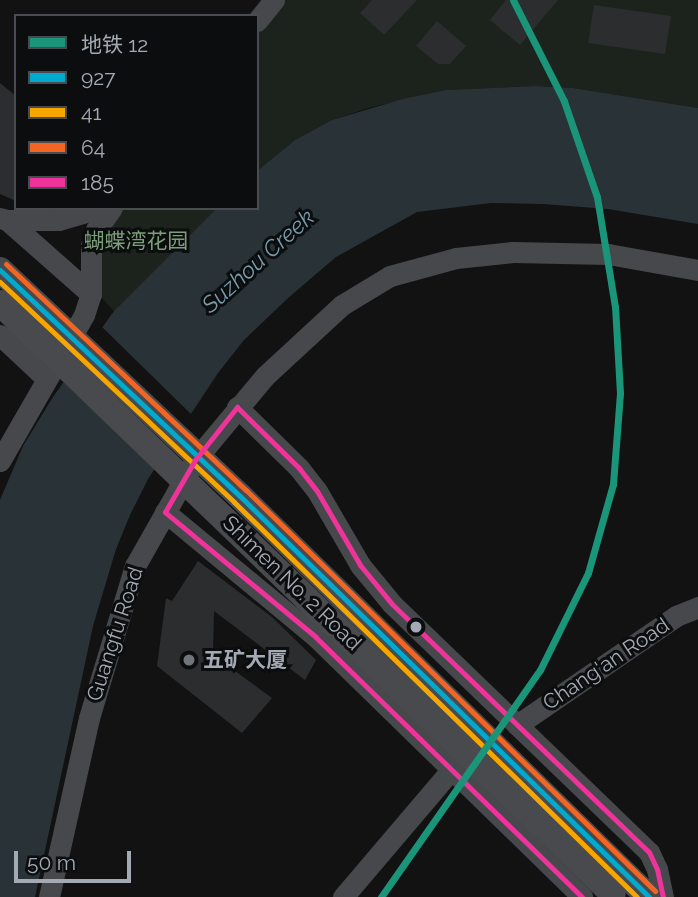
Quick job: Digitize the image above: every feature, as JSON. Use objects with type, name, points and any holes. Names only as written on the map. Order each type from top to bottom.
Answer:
[{"type":"main road","name":"Shimen No. 2 Road","points":[[0,270],[240,496],[620,890]]},
{"type":"main road","name":"Shimen No. 2 Road","points":[[0,303],[620,890]]},
{"type":"main road","points":[[620,890],[649,897]]},
{"type":"street","points":[[259,19],[274,0]]},
{"type":"street","points":[[4,219],[58,220],[93,210]]},
{"type":"street","points":[[0,461],[84,315],[90,294],[91,246],[96,230],[111,210]]},
{"type":"street","points":[[4,219],[90,294]]},
{"type":"street","name":"Guangfu Road","points":[[49,897],[89,718],[135,566],[195,460],[237,407],[303,340],[342,305],[390,276],[456,258],[513,252],[608,254],[698,271]]},
{"type":"street","points":[[0,335],[47,379]]},
{"type":"street","points":[[237,407],[299,468],[317,491],[360,565],[392,604],[649,852],[657,869],[663,897]]},
{"type":"street","points":[[165,512],[316,637],[582,897]]},
{"type":"street","name":"Chang'an Road","points":[[517,725],[676,616],[698,607]]},
{"type":"street","points":[[343,897],[452,769]]},
{"type":"green space","points":[[279,0],[698,0],[698,108],[573,88],[536,86],[446,90],[368,108],[332,120],[295,140],[259,169],[259,26]]},
{"type":"green space","name":"蝴蝶湾花园","points":[[118,210],[215,210],[114,311],[101,297],[100,234]]},
{"type":"water","name":"Suzhou Creek","points":[[536,86],[573,88],[698,108],[698,224],[608,209],[543,204],[491,203],[417,212],[336,257],[244,340],[218,373],[148,479],[130,515],[116,549],[93,626],[35,897],[0,897],[0,500],[23,446],[53,397],[114,311],[215,210],[259,210],[259,169],[295,140],[332,120],[403,99],[446,90]]},
{"type":"pier","points":[[100,325],[192,415],[157,472],[62,380]]},
{"type":"building","points":[[372,0],[417,0],[384,35],[360,13]]},
{"type":"building","points":[[506,0],[558,0],[520,45],[490,20]]},
{"type":"building","points":[[594,5],[671,16],[665,54],[588,43]]},
{"type":"building","points":[[437,21],[466,46],[450,64],[438,64],[416,46]]},
{"type":"building","points":[[0,83],[14,94],[14,200],[0,194]]},
{"type":"building","points":[[198,561],[272,617],[316,660],[305,680],[214,611],[213,655],[272,698],[242,733],[157,666],[166,598],[172,601]]},
{"type":"metro line","name":"12","points":[[381,897],[540,670],[588,573],[613,484],[620,393],[615,307],[597,197],[564,101],[513,0]]},
{"type":"transit line","name":"64","points":[[6,264],[246,490],[655,891]]},
{"type":"transit line","name":"927","points":[[0,270],[240,496],[649,897]]},
{"type":"transit line","name":"41","points":[[0,282],[234,502],[637,897]]},
{"type":"transit line","name":"185","points":[[582,897],[316,637],[165,512],[195,460],[237,407],[299,468],[317,491],[360,565],[392,604],[649,852],[657,869],[663,897]]},
{"type":"place","name":"五矿大厦","points":[[189,660]]}]
